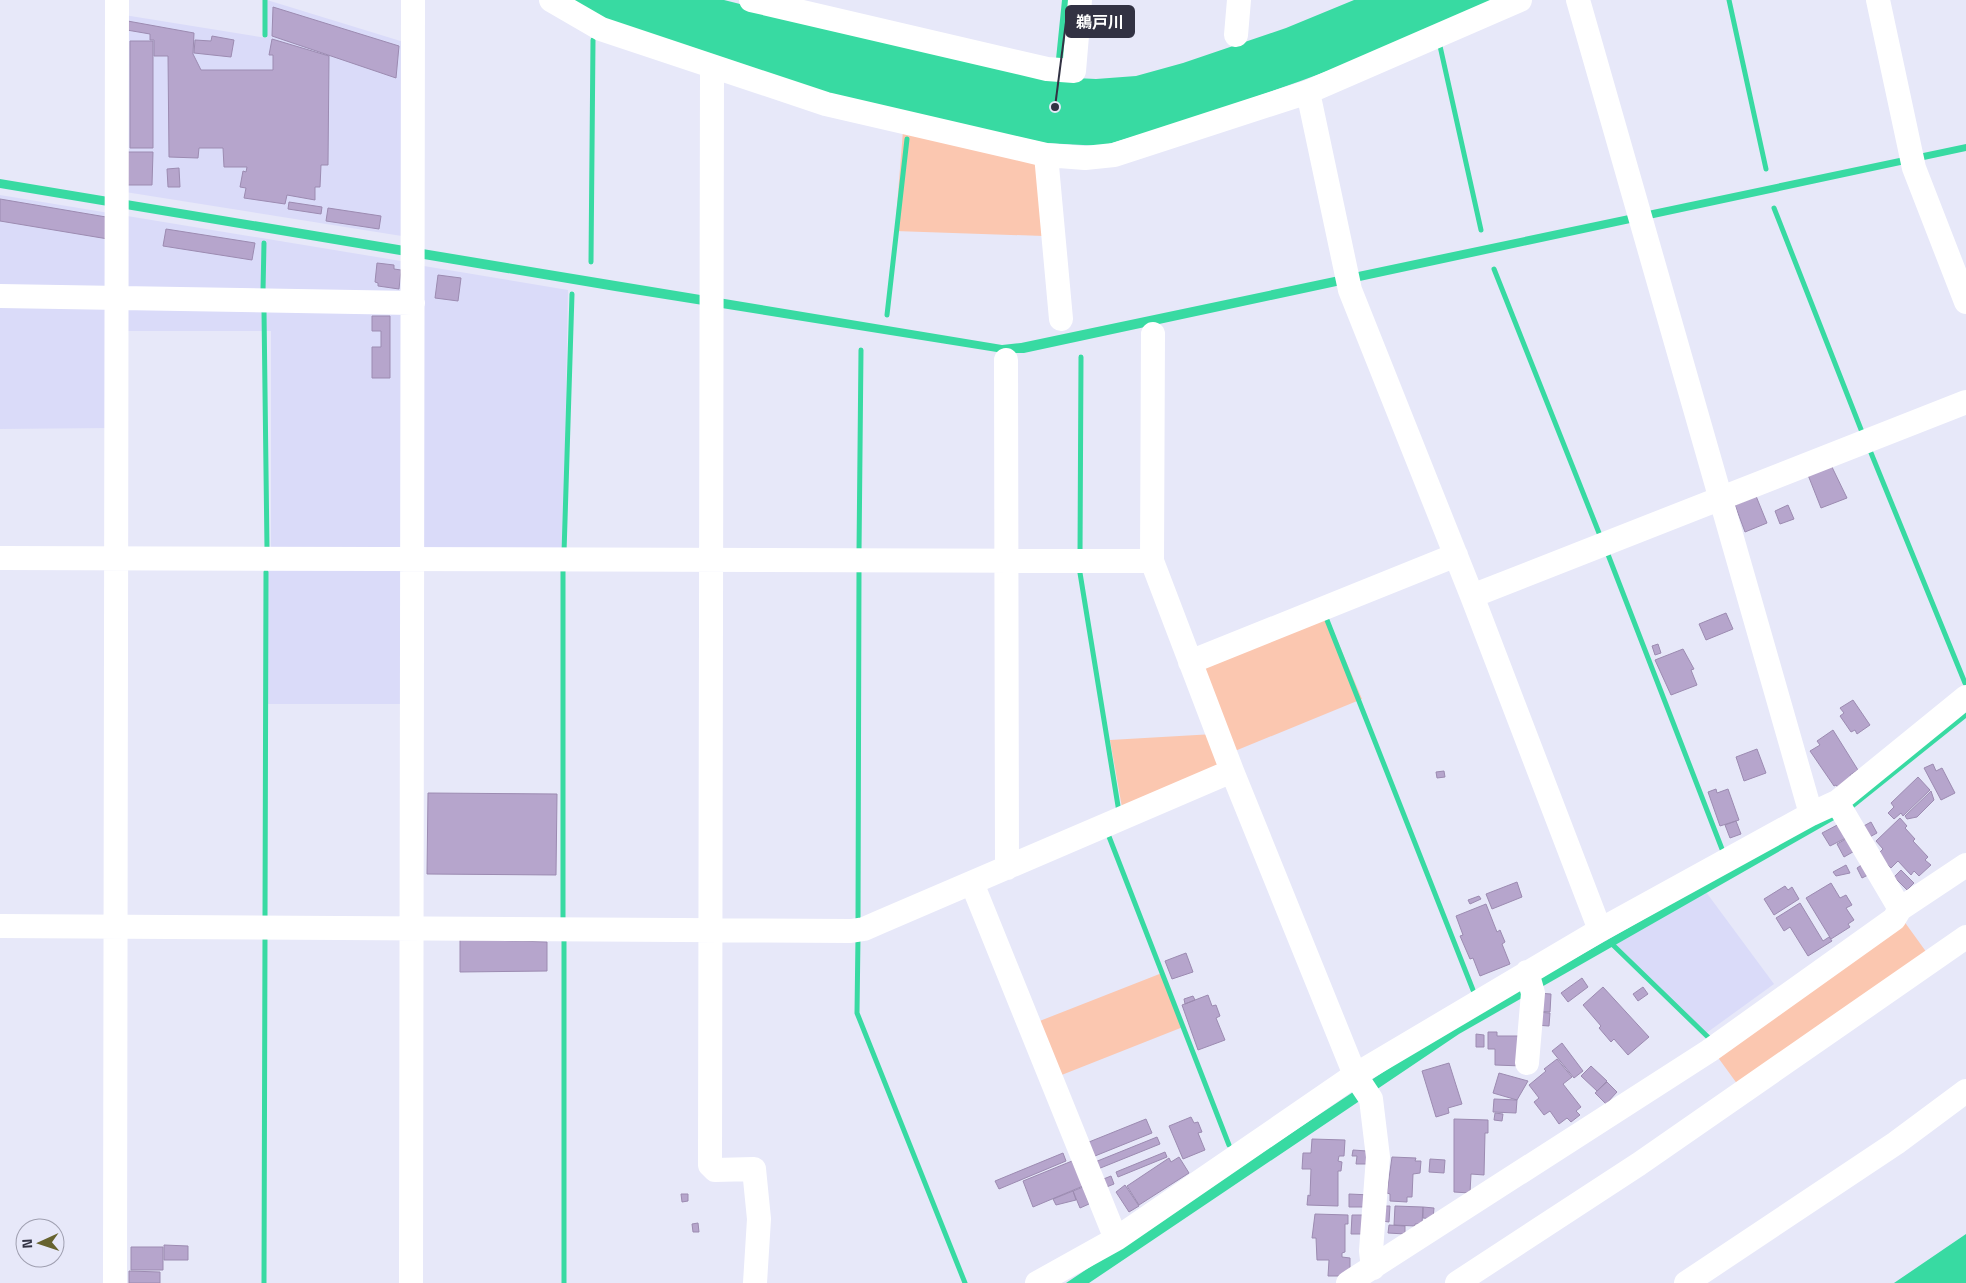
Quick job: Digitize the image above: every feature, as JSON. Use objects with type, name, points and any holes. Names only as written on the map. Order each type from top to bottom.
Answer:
[{"type":"street","points":[[115,1283],[117,0]]},
{"type":"street","points":[[412,0],[411,64],[414,253],[412,1283]]},
{"type":"street","points":[[551,0],[601,29],[712,68],[826,104],[1046,155],[1085,158],[1114,155],[1308,92],[1520,0]]},
{"type":"street","points":[[751,0],[1047,69],[1074,71],[1080,0]]},
{"type":"street","points":[[1236,35],[1239,0]]},
{"type":"street","points":[[1578,0],[1811,814]]},
{"type":"street","points":[[1878,0],[1912,159],[1966,302]]},
{"type":"street","points":[[712,68],[710,1165],[715,1170],[754,1168],[759,1219],[755,1283]]},
{"type":"street","points":[[1308,92],[1348,280],[1600,930]]},
{"type":"street","points":[[1046,155],[1061,319]]},
{"type":"street","points":[[0,296],[413,303]]},
{"type":"street","points":[[1153,334],[1152,561],[1232,771],[1355,1075],[1371,1099],[1378,1156],[1371,1251],[1373,1268]]},
{"type":"street","points":[[1006,360],[1007,868]]},
{"type":"street","points":[[1472,596],[1966,402]]},
{"type":"street","points":[[1190,662],[1456,555]]},
{"type":"street","points":[[0,558],[1152,561]]},
{"type":"street","points":[[1037,1283],[1116,1240],[1355,1075],[1530,982],[1600,930],[1811,814],[1840,809],[1966,697]]},
{"type":"street","points":[[0,926],[851,931],[864,929],[1232,771]]},
{"type":"street","points":[[1840,809],[1900,910]]},
{"type":"street","points":[[1348,1283],[1709,1051],[1894,919],[1900,910],[1966,865]]},
{"type":"street","points":[[972,883],[1116,1240]]},
{"type":"street","points":[[1457,1283],[1639,1164],[1966,937]]},
{"type":"street","points":[[1527,1064],[1530,982]]},
{"type":"street","points":[[1686,1283],[1896,1143],[1966,1091]]},
{"type":"shaded area","points":[[267,0],[407,43],[408,237],[119,191],[118,14],[267,38]]},
{"type":"shaded area","points":[[563,0],[724,0],[920,49],[1055,77],[1096,79],[1136,76],[1183,63],[1286,28],[1354,0],[1507,0],[1307,79],[1205,114],[1102,146],[1045,143],[854,101],[617,26]]},
{"type":"shaded area","points":[[1062,0],[1070,0],[1064,60],[1056,59]]},
{"type":"shaded area","points":[[903,131],[1036,162],[1044,236],[895,231]]},
{"type":"shaded area","points":[[1966,144],[1966,151],[1024,353],[1003,353],[615,291],[0,188],[0,179],[1002,345],[1021,343]]},
{"type":"shaded area","points":[[0,195],[407,262],[406,547],[271,551],[271,331],[112,331],[111,428],[0,429]]},
{"type":"shaded area","points":[[424,266],[568,290],[563,555],[419,551]]},
{"type":"shaded area","points":[[398,566],[407,576],[407,704],[268,704],[268,568]]},
{"type":"shaded area","points":[[1327,616],[1362,699],[1230,753],[1197,668]]},
{"type":"shaded area","points":[[1966,709],[1966,718],[1850,811],[1459,1034],[1089,1283],[1066,1283],[1433,1039],[1834,811]]},
{"type":"shaded area","points":[[1214,734],[1226,762],[1123,813],[1110,740]]},
{"type":"shaded area","points":[[1706,892],[1774,984],[1705,1034],[1613,945]]},
{"type":"shaded area","points":[[1901,917],[1927,953],[1738,1085],[1714,1052]]},
{"type":"shaded area","points":[[1162,973],[1183,1027],[1054,1078],[1032,1024]]},
{"type":"shaded area","points":[[1966,1234],[1966,1283],[1894,1283]]},
{"type":"building","points":[[273,7],[399,46],[396,78],[272,36]]},
{"type":"building","points":[[122,20],[194,33],[193,54],[201,70],[273,70],[273,55],[269,55],[272,39],[329,56],[328,165],[321,165],[320,187],[315,187],[315,200],[287,195],[285,204],[244,198],[246,188],[240,187],[243,171],[246,172],[247,167],[224,167],[223,148],[199,148],[198,158],[169,157],[168,56],[154,56],[154,40],[150,40],[150,34],[121,29]]},
{"type":"building","points":[[212,36],[234,40],[231,57],[194,53],[195,40],[211,41]]},
{"type":"building","points":[[130,41],[153,41],[153,148],[130,148]]},
{"type":"building","points":[[124,152],[153,152],[152,185],[123,185]]},
{"type":"building","points":[[179,168],[180,187],[168,187],[167,169]]},
{"type":"building","points":[[0,199],[112,218],[108,239],[0,221]]},
{"type":"building","points":[[289,202],[322,207],[321,214],[288,209]]},
{"type":"building","points":[[328,208],[381,216],[379,229],[326,221]]},
{"type":"building","points":[[166,229],[255,243],[252,260],[163,246]]},
{"type":"building","points":[[377,263],[394,265],[394,269],[401,270],[399,289],[378,286],[378,283],[375,282]]},
{"type":"building","points":[[438,275],[461,278],[458,301],[435,298]]},
{"type":"building","points":[[372,316],[390,316],[390,378],[372,378],[372,347],[381,347],[381,331],[372,331]]},
{"type":"building","points":[[1831,465],[1847,498],[1821,508],[1808,475]]},
{"type":"building","points":[[1756,496],[1767,523],[1745,532],[1735,505]]},
{"type":"building","points":[[1788,505],[1794,519],[1780,524],[1775,511]]},
{"type":"building","points":[[1726,613],[1733,629],[1706,640],[1699,624]]},
{"type":"building","points":[[1658,644],[1661,653],[1655,655],[1652,646]]},
{"type":"building","points":[[1683,649],[1694,669],[1691,670],[1697,685],[1671,695],[1655,660]]},
{"type":"building","points":[[1853,700],[1870,725],[1857,734],[1855,730],[1851,732],[1840,716],[1844,713],[1840,708]]},
{"type":"building","points":[[1833,730],[1858,770],[1850,775],[1853,780],[1840,790],[1836,785],[1834,786],[1810,751],[1820,745],[1817,741]]},
{"type":"building","points":[[1757,749],[1766,773],[1744,781],[1736,757]]},
{"type":"building","points":[[1933,764],[1936,771],[1942,768],[1955,793],[1941,800],[1924,768]]},
{"type":"building","points":[[1444,771],[1445,777],[1437,778],[1436,772]]},
{"type":"building","points":[[1918,777],[1930,790],[1903,816],[1901,813],[1894,819],[1888,813],[1894,807],[1891,803]]},
{"type":"building","points":[[1716,789],[1717,793],[1728,789],[1739,820],[1720,826],[1708,792]]},
{"type":"building","points":[[1931,791],[1934,800],[1917,817],[1907,819],[1905,816]]},
{"type":"building","points":[[428,793],[557,794],[556,875],[427,874]]},
{"type":"building","points":[[1900,818],[1907,826],[1905,828],[1915,839],[1913,841],[1928,857],[1925,860],[1931,865],[1919,876],[1914,871],[1911,875],[1898,861],[1891,868],[1877,855],[1883,849],[1876,841]]},
{"type":"building","points":[[1736,821],[1741,834],[1730,838],[1725,825]]},
{"type":"building","points":[[1843,822],[1850,836],[1830,846],[1822,833]]},
{"type":"building","points":[[1871,822],[1877,833],[1866,839],[1860,828]]},
{"type":"building","points":[[1851,836],[1858,849],[1844,857],[1837,844]]},
{"type":"building","points":[[1866,862],[1872,873],[1862,878],[1857,868]]},
{"type":"building","points":[[1846,865],[1850,873],[1836,876],[1833,872]]},
{"type":"building","points":[[1901,870],[1914,883],[1907,890],[1894,877]]},
{"type":"building","points":[[1517,882],[1522,897],[1492,909],[1486,894]]},
{"type":"building","points":[[1831,883],[1840,898],[1846,895],[1852,905],[1846,908],[1854,920],[1848,924],[1850,927],[1831,939],[1806,898]]},
{"type":"building","points":[[1785,886],[1788,890],[1792,887],[1799,899],[1774,915],[1764,899]]},
{"type":"building","points":[[1479,896],[1481,899],[1470,904],[1468,900]]},
{"type":"building","points":[[1800,903],[1823,941],[1829,937],[1832,941],[1808,956],[1790,927],[1784,931],[1776,918]]},
{"type":"building","points":[[1486,904],[1497,932],[1500,930],[1505,942],[1502,944],[1510,964],[1480,976],[1473,958],[1470,959],[1460,936],[1463,935],[1456,916]]},
{"type":"building","points":[[460,939],[547,942],[547,971],[460,972]]},
{"type":"building","points":[[1186,953],[1193,972],[1172,979],[1165,961]]},
{"type":"building","points":[[1582,978],[1588,987],[1568,1002],[1561,993]]},
{"type":"building","points":[[1603,987],[1649,1037],[1628,1055],[1614,1039],[1611,1042],[1599,1028],[1601,1026],[1583,1005]]},
{"type":"building","points":[[1643,987],[1648,994],[1638,1001],[1633,994]]},
{"type":"building","points":[[1537,993],[1551,994],[1550,1012],[1536,1011]]},
{"type":"building","points":[[1208,995],[1212,1006],[1216,1005],[1220,1016],[1216,1018],[1225,1040],[1198,1050],[1182,1005]]},
{"type":"building","points":[[1193,996],[1195,1000],[1185,1004],[1184,999]]},
{"type":"building","points":[[1536,1012],[1550,1013],[1549,1026],[1535,1025]]},
{"type":"building","points":[[1488,1032],[1497,1032],[1497,1036],[1522,1036],[1522,1066],[1495,1065],[1495,1049],[1488,1049]]},
{"type":"building","points":[[1476,1034],[1484,1035],[1484,1047],[1476,1047]]},
{"type":"building","points":[[1562,1043],[1583,1071],[1574,1078],[1552,1051]]},
{"type":"building","points":[[1557,1059],[1572,1077],[1563,1084],[1581,1107],[1576,1111],[1580,1115],[1571,1122],[1567,1118],[1559,1124],[1550,1111],[1544,1115],[1534,1102],[1539,1098],[1529,1085],[1546,1071],[1544,1069]]},
{"type":"building","points":[[1449,1063],[1462,1104],[1448,1108],[1449,1113],[1436,1117],[1422,1071]]},
{"type":"building","points":[[1591,1066],[1607,1081],[1597,1091],[1581,1076]]},
{"type":"building","points":[[1499,1073],[1528,1081],[1517,1100],[1493,1093]]},
{"type":"building","points":[[1607,1082],[1617,1092],[1606,1104],[1595,1093]]},
{"type":"building","points":[[1494,1099],[1517,1100],[1516,1113],[1493,1112]]},
{"type":"building","points":[[1495,1113],[1503,1114],[1502,1121],[1494,1120]]},
{"type":"building","points":[[1191,1117],[1194,1123],[1198,1122],[1202,1132],[1198,1133],[1205,1150],[1183,1159],[1169,1126]]},
{"type":"building","points":[[1146,1119],[1152,1133],[1090,1158],[1084,1144]]},
{"type":"building","points":[[1454,1119],[1488,1120],[1488,1133],[1485,1133],[1484,1175],[1471,1174],[1470,1193],[1454,1192]]},
{"type":"building","points":[[1157,1137],[1160,1144],[1098,1169],[1095,1162]]},
{"type":"building","points":[[1312,1139],[1345,1140],[1344,1156],[1339,1156],[1338,1161],[1342,1162],[1341,1171],[1338,1171],[1338,1206],[1307,1205],[1308,1195],[1310,1196],[1311,1169],[1302,1169],[1303,1153],[1311,1153]]},
{"type":"building","points":[[1353,1150],[1367,1151],[1367,1164],[1356,1164],[1357,1156],[1352,1156]]},
{"type":"building","points":[[1165,1152],[1167,1157],[1118,1177],[1116,1172]]},
{"type":"building","points":[[1063,1153],[1066,1161],[999,1189],[995,1181]]},
{"type":"building","points":[[1179,1157],[1189,1173],[1139,1205],[1127,1186],[1169,1158],[1171,1162]]},
{"type":"building","points":[[1392,1157],[1416,1158],[1415,1161],[1421,1161],[1420,1173],[1413,1174],[1412,1197],[1407,1197],[1407,1202],[1390,1201],[1390,1194],[1387,1193]]},
{"type":"building","points":[[1430,1159],[1445,1160],[1444,1173],[1429,1172]]},
{"type":"building","points":[[1072,1161],[1083,1186],[1033,1207],[1023,1181]]},
{"type":"building","points":[[1111,1176],[1114,1184],[1104,1188],[1101,1180]]},
{"type":"building","points":[[1125,1185],[1139,1206],[1129,1212],[1116,1192]]},
{"type":"building","points":[[1083,1187],[1089,1204],[1080,1208],[1073,1191]]},
{"type":"building","points":[[1073,1191],[1076,1200],[1056,1205],[1053,1199]]},
{"type":"building","points":[[681,1194],[688,1194],[688,1201],[682,1202]]},
{"type":"building","points":[[1349,1194],[1371,1195],[1370,1207],[1349,1207]]},
{"type":"building","points":[[1383,1206],[1390,1206],[1389,1222],[1382,1221]]},
{"type":"building","points":[[1395,1206],[1423,1207],[1422,1224],[1415,1224],[1415,1226],[1394,1225]]},
{"type":"building","points":[[1423,1207],[1434,1208],[1433,1219],[1423,1218]]},
{"type":"building","points":[[1315,1214],[1348,1215],[1348,1224],[1345,1224],[1345,1252],[1342,1253],[1342,1257],[1350,1258],[1350,1276],[1328,1276],[1329,1260],[1317,1260],[1316,1238],[1312,1238]]},
{"type":"building","points":[[1352,1215],[1368,1215],[1368,1234],[1351,1234]]},
{"type":"building","points":[[698,1223],[699,1232],[693,1232],[692,1224]]},
{"type":"building","points":[[1389,1225],[1405,1226],[1405,1234],[1388,1233]]},
{"type":"building","points":[[164,1245],[188,1246],[188,1260],[164,1260]]},
{"type":"building","points":[[131,1247],[163,1247],[163,1270],[131,1270]]},
{"type":"building","points":[[129,1271],[160,1272],[160,1283],[129,1283]]},
{"type":"waterway","points":[[265,0],[265,35]]},
{"type":"waterway","points":[[1729,0],[1766,169]]},
{"type":"waterway","points":[[591,262],[593,40]]},
{"type":"waterway","points":[[1440,46],[1481,230]]},
{"type":"waterway","points":[[887,315],[907,139]]},
{"type":"waterway","points":[[1774,208],[1862,432]]},
{"type":"waterway","points":[[263,291],[264,243]]},
{"type":"waterway","points":[[1494,269],[1601,538]]},
{"type":"waterway","points":[[564,553],[572,294]]},
{"type":"waterway","points":[[264,311],[267,549]]},
{"type":"waterway","points":[[859,553],[861,350]]},
{"type":"waterway","points":[[1080,555],[1081,357]]},
{"type":"waterway","points":[[1869,448],[1965,683]]},
{"type":"waterway","points":[[1607,552],[1722,849]]},
{"type":"waterway","points":[[563,565],[563,922]]},
{"type":"waterway","points":[[858,922],[859,568]]},
{"type":"waterway","points":[[265,919],[266,572]]},
{"type":"waterway","points":[[1080,573],[1119,812]]},
{"type":"waterway","points":[[1325,615],[1473,990]]},
{"type":"waterway","points":[[1108,834],[1229,1145]]},
{"type":"waterway","points":[[264,1283],[265,934]]},
{"type":"waterway","points":[[564,934],[564,1283]]},
{"type":"waterway","points":[[858,937],[857,1013],[965,1283]]},
{"type":"waterway","points":[[1613,945],[1710,1039]]},
{"type":"place","name":"鵜戸川","points":[[1055,107]]}]
